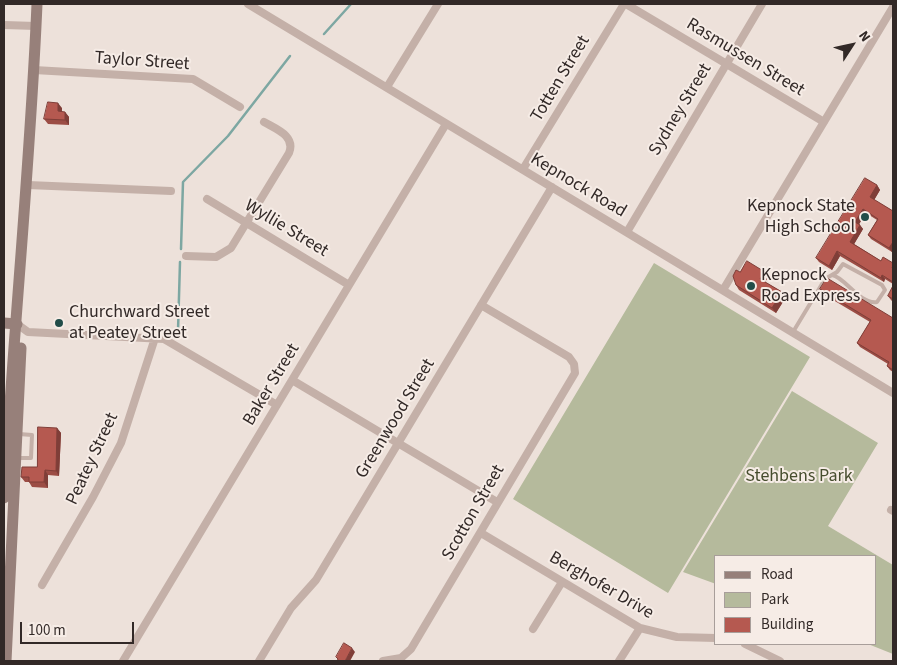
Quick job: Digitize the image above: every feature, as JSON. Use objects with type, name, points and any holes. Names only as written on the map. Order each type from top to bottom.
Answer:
[{"type":"street","points":[[4,498],[10,436],[10,382],[17,324],[28,186],[37,4]]},
{"type":"street","name":"Kepnock Road","points":[[248,4],[893,392]]},
{"type":"street","points":[[387,87],[438,4]]},
{"type":"street","name":"Rasmussen Street","points":[[625,4],[824,122]]},
{"type":"street","name":"Totten Street","points":[[523,169],[625,4]]},
{"type":"street","name":"Sydney Street","points":[[626,232],[762,4]]},
{"type":"street","points":[[723,290],[893,7]]},
{"type":"street","points":[[4,25],[36,26]]},
{"type":"street","name":"Taylor Street","points":[[34,70],[185,78],[202,83],[240,107]]},
{"type":"street","points":[[186,256],[216,257],[228,255],[289,153],[293,141],[264,122]]},
{"type":"street","name":"Baker Street","points":[[123,661],[446,124]]},
{"type":"street","points":[[28,186],[171,191]]},
{"type":"street","name":"Greenwood Street","points":[[259,661],[291,608],[316,580],[552,187]]},
{"type":"street","name":"Wyllie Street","points":[[207,199],[349,285]]},
{"type":"street","name":"Scotton Street","points":[[383,661],[406,659],[572,376],[574,364],[565,355],[480,305]]},
{"type":"street","points":[[4,323],[17,324],[28,332],[155,338],[173,343],[277,405]]},
{"type":"street","name":"Peatey Street","points":[[42,586],[88,506],[121,443],[155,338]]},
{"type":"street","points":[[292,380],[497,502]]},
{"type":"street","points":[[6,661],[8,523],[16,458],[10,436]]},
{"type":"street","name":"Berghofer Drive","points":[[481,533],[640,628],[677,637],[714,638]]},
{"type":"street","points":[[533,629],[562,582]]},
{"type":"street","points":[[4,600],[7,635]]},
{"type":"street","points":[[619,661],[640,628]]},
{"type":"street","points":[[748,645],[780,661]]},
{"type":"lane","points":[[793,332],[825,279],[842,265],[847,264],[882,285],[884,292],[877,302],[872,302],[848,288],[842,279],[832,275]]},
{"type":"green space","points":[[654,263],[810,357],[668,593],[513,499]]},
{"type":"green space","name":"Stehbens Park","points":[[792,391],[878,443],[828,526],[876,555],[714,555],[714,583],[683,572]]},
{"type":"green space","name":"Stehbens Park","points":[[877,555],[893,565],[893,654],[870,645],[877,645]]},
{"type":"building","points":[[48,102],[58,103],[58,111],[65,112],[65,120],[44,119]]},
{"type":"building","points":[[865,178],[877,185],[870,197],[893,211],[893,242],[889,248],[868,235],[878,219],[863,209],[855,222],[860,225],[850,242],[881,261],[883,257],[893,263],[893,282],[882,275],[881,278],[837,251],[829,266],[816,258]]},
{"type":"building","points":[[747,261],[765,272],[760,279],[782,292],[772,308],[736,285],[733,276],[736,270],[740,272]]},
{"type":"building","points":[[827,278],[893,318],[893,370],[887,366],[889,362],[857,343],[871,320],[820,289]]},
{"type":"building","points":[[893,286],[893,299],[888,296]]},
{"type":"building","points":[[38,427],[57,428],[56,471],[45,470],[44,482],[29,482],[29,477],[21,477],[22,467],[37,467]]},
{"type":"building","points":[[344,643],[352,648],[345,661],[337,661],[336,657]]},
{"type":"waterway","points":[[324,34],[351,4]]},
{"type":"waterway","points":[[181,249],[183,182],[228,136],[290,56]]},
{"type":"waterway","points":[[178,331],[180,262]]},
{"type":"place","name":"Kepnock State High School","points":[[865,217]]},
{"type":"place","name":"Kepnock Road Express","points":[[751,286]]},
{"type":"place","name":"Churchward Street at Peatey Street","points":[[59,323]]}]
